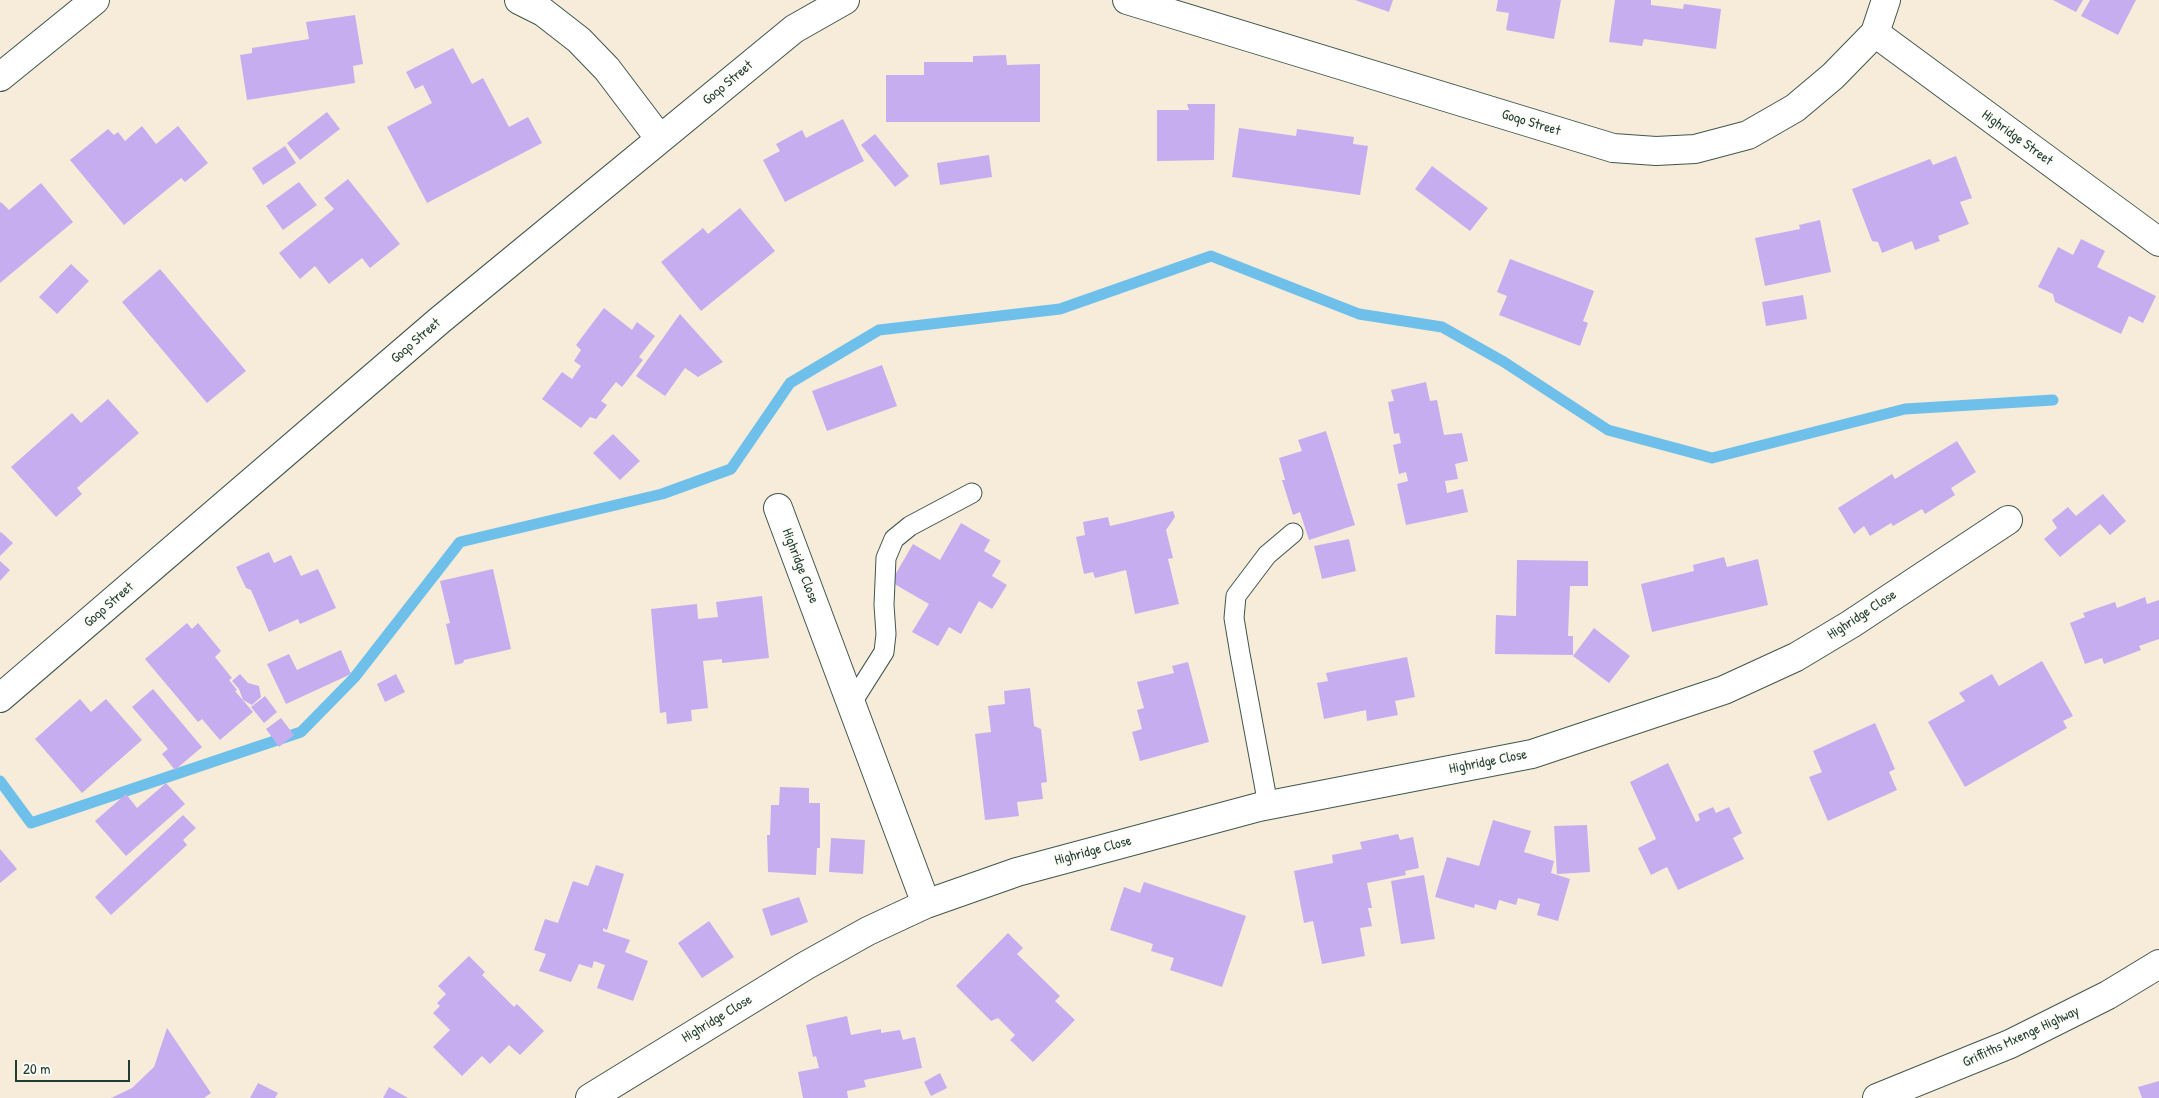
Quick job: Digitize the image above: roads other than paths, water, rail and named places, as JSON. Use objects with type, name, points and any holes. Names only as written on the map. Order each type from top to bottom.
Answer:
[{"type":"street","points":[[0,78],[95,0]]},
{"type":"street","points":[[519,0],[543,12],[579,40],[607,69],[660,139]]},
{"type":"street","name":"Goqo Street","points":[[0,698],[440,320],[794,29],[844,0]]},
{"type":"street","name":"Goqo Street","points":[[1127,0],[1612,148],[1656,151],[1695,149],[1748,135],[1795,108],[1833,76],[1874,33],[1886,0]]},
{"type":"street","name":"Highridge Street","points":[[1874,33],[2159,242]]},
{"type":"street","name":"Highridge Close","points":[[778,508],[926,904]]},
{"type":"street","name":"Highridge Close","points":[[590,1098],[868,930],[926,904],[1017,872],[1268,805],[1532,754],[1724,690],[1796,657],[1828,638],[2008,520]]},
{"type":"street","name":"Griffiths Mxenge Highway","points":[[1877,1098],[2010,1044],[2108,995],[2159,964]]},
{"type":"lane","points":[[852,704],[884,652],[886,634],[884,605],[886,558],[894,539],[910,526],[972,493]]},
{"type":"lane","points":[[1268,805],[1238,645],[1234,618],[1236,596],[1267,555],[1293,533]]},
{"type":"waterway","points":[[0,781],[31,823],[301,732],[354,678],[460,542],[662,494],[731,469],[790,383],[879,330],[1060,309],[1211,256],[1359,314],[1442,327],[1504,362],[1608,430],[1712,458],[1905,409],[2053,400]]}]
